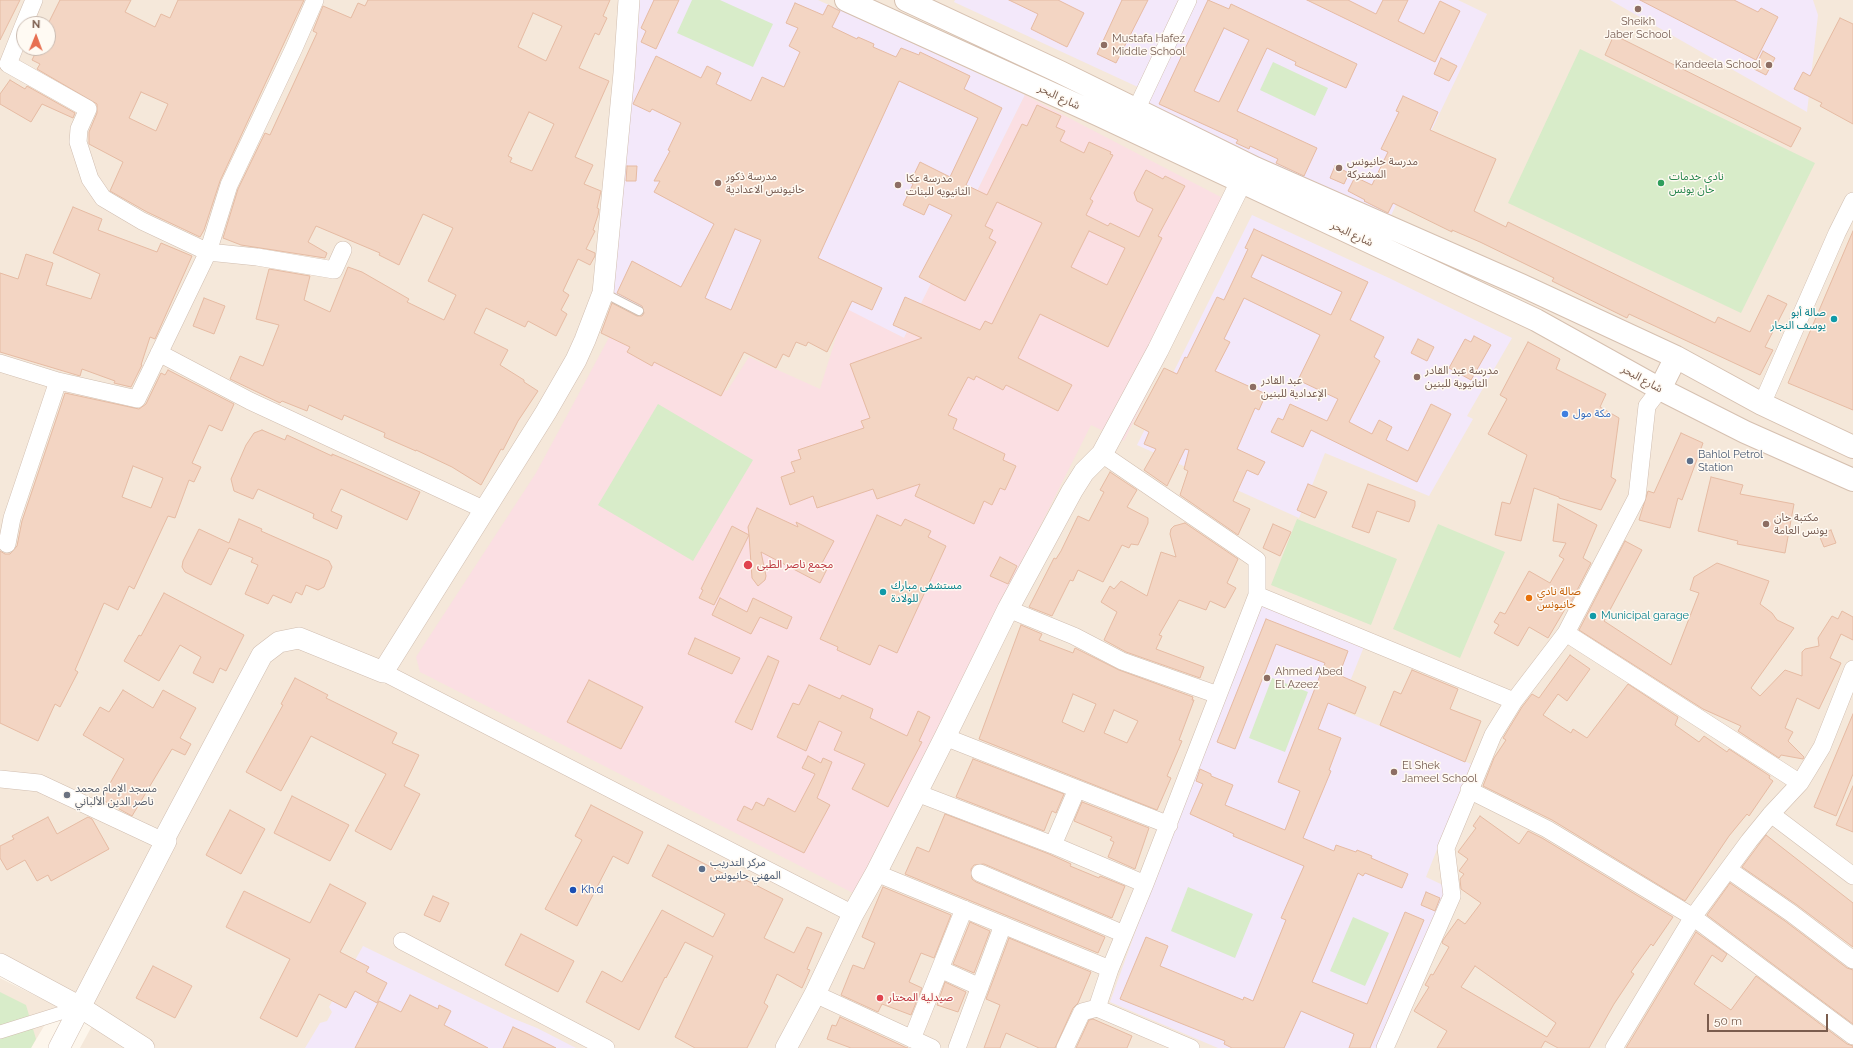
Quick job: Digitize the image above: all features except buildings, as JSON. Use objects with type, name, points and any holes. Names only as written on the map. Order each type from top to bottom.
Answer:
[{"type":"main road","name":"شارع البحر","points":[[846,0],[1099,115],[1536,320],[1660,389],[1745,432],[1853,480]]},
{"type":"main road","name":"شارع البحر","points":[[906,0],[1060,72],[1255,168],[1521,285],[1676,357],[1762,404],[1853,448]]},
{"type":"main road","points":[[1660,389],[1676,357]]},
{"type":"street","points":[[27,16],[34,0]]},
{"type":"street","points":[[0,363],[58,381],[137,399],[208,252],[230,185],[315,0]]},
{"type":"street","points":[[383,672],[485,510],[576,360],[586,340],[603,293],[624,73],[629,0]]},
{"type":"street","points":[[1136,110],[1188,0]]},
{"type":"street","points":[[16,44],[8,64],[88,109],[79,129],[78,142],[90,179],[103,198],[142,221],[208,252],[257,257],[334,270],[343,250]]},
{"type":"street","points":[[786,1048],[815,994],[853,914],[917,793],[1008,609],[1072,491],[1084,472],[1102,454],[1158,350],[1241,182]]},
{"type":"street","points":[[1762,404],[1837,233],[1853,201]]},
{"type":"street","points":[[159,353],[250,401],[485,510]]},
{"type":"street","points":[[7,544],[6,516],[58,381]]},
{"type":"street","points":[[1385,1048],[1452,896],[1446,848],[1469,790],[1492,735],[1514,701],[1566,633],[1637,497],[1648,406],[1660,389]]},
{"type":"street","points":[[1097,1008],[1110,969],[1145,884],[1257,595],[1257,560],[1102,454]]},
{"type":"street","points":[[1257,595],[1514,701]]},
{"type":"street","points":[[1008,609],[1074,636],[1122,661],[1218,695]]},
{"type":"street","points":[[1566,633],[1800,783]]},
{"type":"street","points":[[163,842],[262,655],[279,642],[299,638],[383,672],[853,914]]},
{"type":"street","points":[[1614,1048],[1694,917],[1749,841],[1771,814],[1800,783],[1822,747],[1853,669]]},
{"type":"street","points":[[945,737],[1168,825]]},
{"type":"street","points":[[0,779],[39,783],[163,842],[166,841],[59,1048]]},
{"type":"street","points":[[1053,845],[1076,788]]},
{"type":"street","points":[[1469,790],[1547,829],[1694,917],[1840,1028],[1853,1036]]},
{"type":"street","points":[[917,793],[1053,845],[1145,884]]},
{"type":"street","points":[[1771,814],[1853,876]]},
{"type":"street","points":[[1729,870],[1791,913],[1853,960]]},
{"type":"street","points":[[876,873],[1110,969]]},
{"type":"street","points":[[980,873],[1124,934]]},
{"type":"street","points":[[912,1039],[964,909]]},
{"type":"street","points":[[957,1048],[1003,925]]},
{"type":"street","points":[[402,941],[606,1048]]},
{"type":"street","points":[[0,964],[80,1007],[144,1048]]},
{"type":"street","points":[[940,969],[980,987]]},
{"type":"street","points":[[815,994],[932,1048]]},
{"type":"street","points":[[0,1032],[80,1007]]},
{"type":"street","points":[[1065,1048],[1082,1012],[1097,1008],[1191,1048]]},
{"type":"lane","points":[[603,293],[639,311]]},
{"type":"shaded area","points":[[0,0],[1853,0],[1853,1048],[80,1048],[93,1024],[0,975]]},
{"type":"shaded area","name":"مدرسة ذكور خانيونس الاعدادية","points":[[637,0],[818,0],[1025,95],[904,338],[776,275],[737,356],[609,292]]},
{"type":"shaded area","name":"Mustafa Hafez Middle School","points":[[955,0],[1184,0],[1140,88],[954,2]]},
{"type":"shaded area","name":"مدرسة خانيونس المشتركة","points":[[1196,0],[1458,0],[1487,14],[1385,228],[1143,107]]},
{"type":"shaded area","name":"Kandeela School","points":[[1610,0],[1813,0],[1818,15],[1807,112]]},
{"type":"shaded area","name":"مجمع ناصر الطبى","points":[[1025,95],[1238,206],[1124,441],[1091,425],[855,894],[420,672],[416,657],[536,473],[612,332],[727,391],[749,357],[820,389],[845,308],[904,338]]},
{"type":"shaded area","name":"عبد القادر الإعدادية للبنين","points":[[1252,215],[1389,278],[1512,338],[1467,416],[1473,419],[1429,496],[1325,453],[1299,518],[1137,445]]},
{"type":"shaded area","points":[[1263,602],[1365,644],[1339,709],[1471,764],[1426,877],[1447,887],[1382,1048],[1218,1048],[1110,1002],[1183,800]]},
{"type":"shaded area","points":[[363,946],[576,1048],[305,1048],[320,1023],[327,1021],[332,1012],[329,1007]]},
{"type":"shaded area","points":[[0,978],[56,1006],[31,1048],[0,1048]]},
{"type":"green space","points":[[692,0],[720,0],[773,24],[753,67],[677,33]]},
{"type":"green space","name":"نادى خدمات خان يونس","points":[[1580,49],[1815,163],[1741,313],[1508,203]]},
{"type":"green space","points":[[1273,62],[1328,88],[1315,116],[1260,90]]},
{"type":"green space","points":[[658,404],[753,460],[693,561],[598,505]]},
{"type":"green space","points":[[1297,519],[1397,559],[1371,625],[1271,585]]},
{"type":"green space","points":[[1438,524],[1505,552],[1460,658],[1393,629]]},
{"type":"green space","points":[[1272,678],[1308,692],[1285,752],[1249,738]]},
{"type":"green space","points":[[1188,887],[1253,914],[1235,958],[1171,931]]},
{"type":"green space","points":[[1353,917],[1389,933],[1365,986],[1330,971]]},
{"type":"green space","points":[[0,992],[26,1005],[36,1039],[31,1048],[0,1048]]},
{"type":"place","name":"Sheikh Jaber School","points":[[1638,9]]},
{"type":"place","name":"Mustafa Hafez Middle School","points":[[1104,45]]},
{"type":"place","name":"Kandeela School","points":[[1769,65]]},
{"type":"place","name":"مدرسة خانيونس المشتركة","points":[[1339,168]]},
{"type":"place","name":"مدرسة ذكور خانيونس الاعدادية","points":[[718,183]]},
{"type":"place","name":"نادى خدمات خان يونس","points":[[1661,183]]},
{"type":"place","name":"مدرسة عكا الثانيويه للبنات","points":[[898,185]]},
{"type":"place","name":"صالة أبو يوسف النجار","points":[[1834,319]]},
{"type":"place","name":"مدرسة عبد القادر الثانيوية للبنين","points":[[1417,377]]},
{"type":"place","name":"عبد القادر الإعدادية للبنين","points":[[1253,387]]},
{"type":"place","name":"مكة مول","points":[[1565,414]]},
{"type":"place","name":"Bahlol Petrol Station","points":[[1690,461]]},
{"type":"place","name":"مكتبة خان يونس العامة","points":[[1766,524]]},
{"type":"place","name":"مجمع ناصر الطبى","points":[[748,565]]},
{"type":"place","name":"مستشفى مبارك للولادة","points":[[883,592]]},
{"type":"place","name":"صالة نادي خانيونس","points":[[1529,598]]},
{"type":"place","name":"Municipal garage","points":[[1593,616]]},
{"type":"place","name":"Ahmed Abed El Azeez","points":[[1267,678]]},
{"type":"place","name":"El Shek Jameel School","points":[[1394,772]]},
{"type":"place","name":"مسجد الإمام محمد ناصر الدين الألباني","points":[[67,795]]},
{"type":"place","name":"مركز التدريب المهني خانيونس","points":[[702,869]]},
{"type":"place","name":"Kh.d","points":[[573,890]]},
{"type":"place","name":"صيدلية المختار","points":[[880,998]]}]
